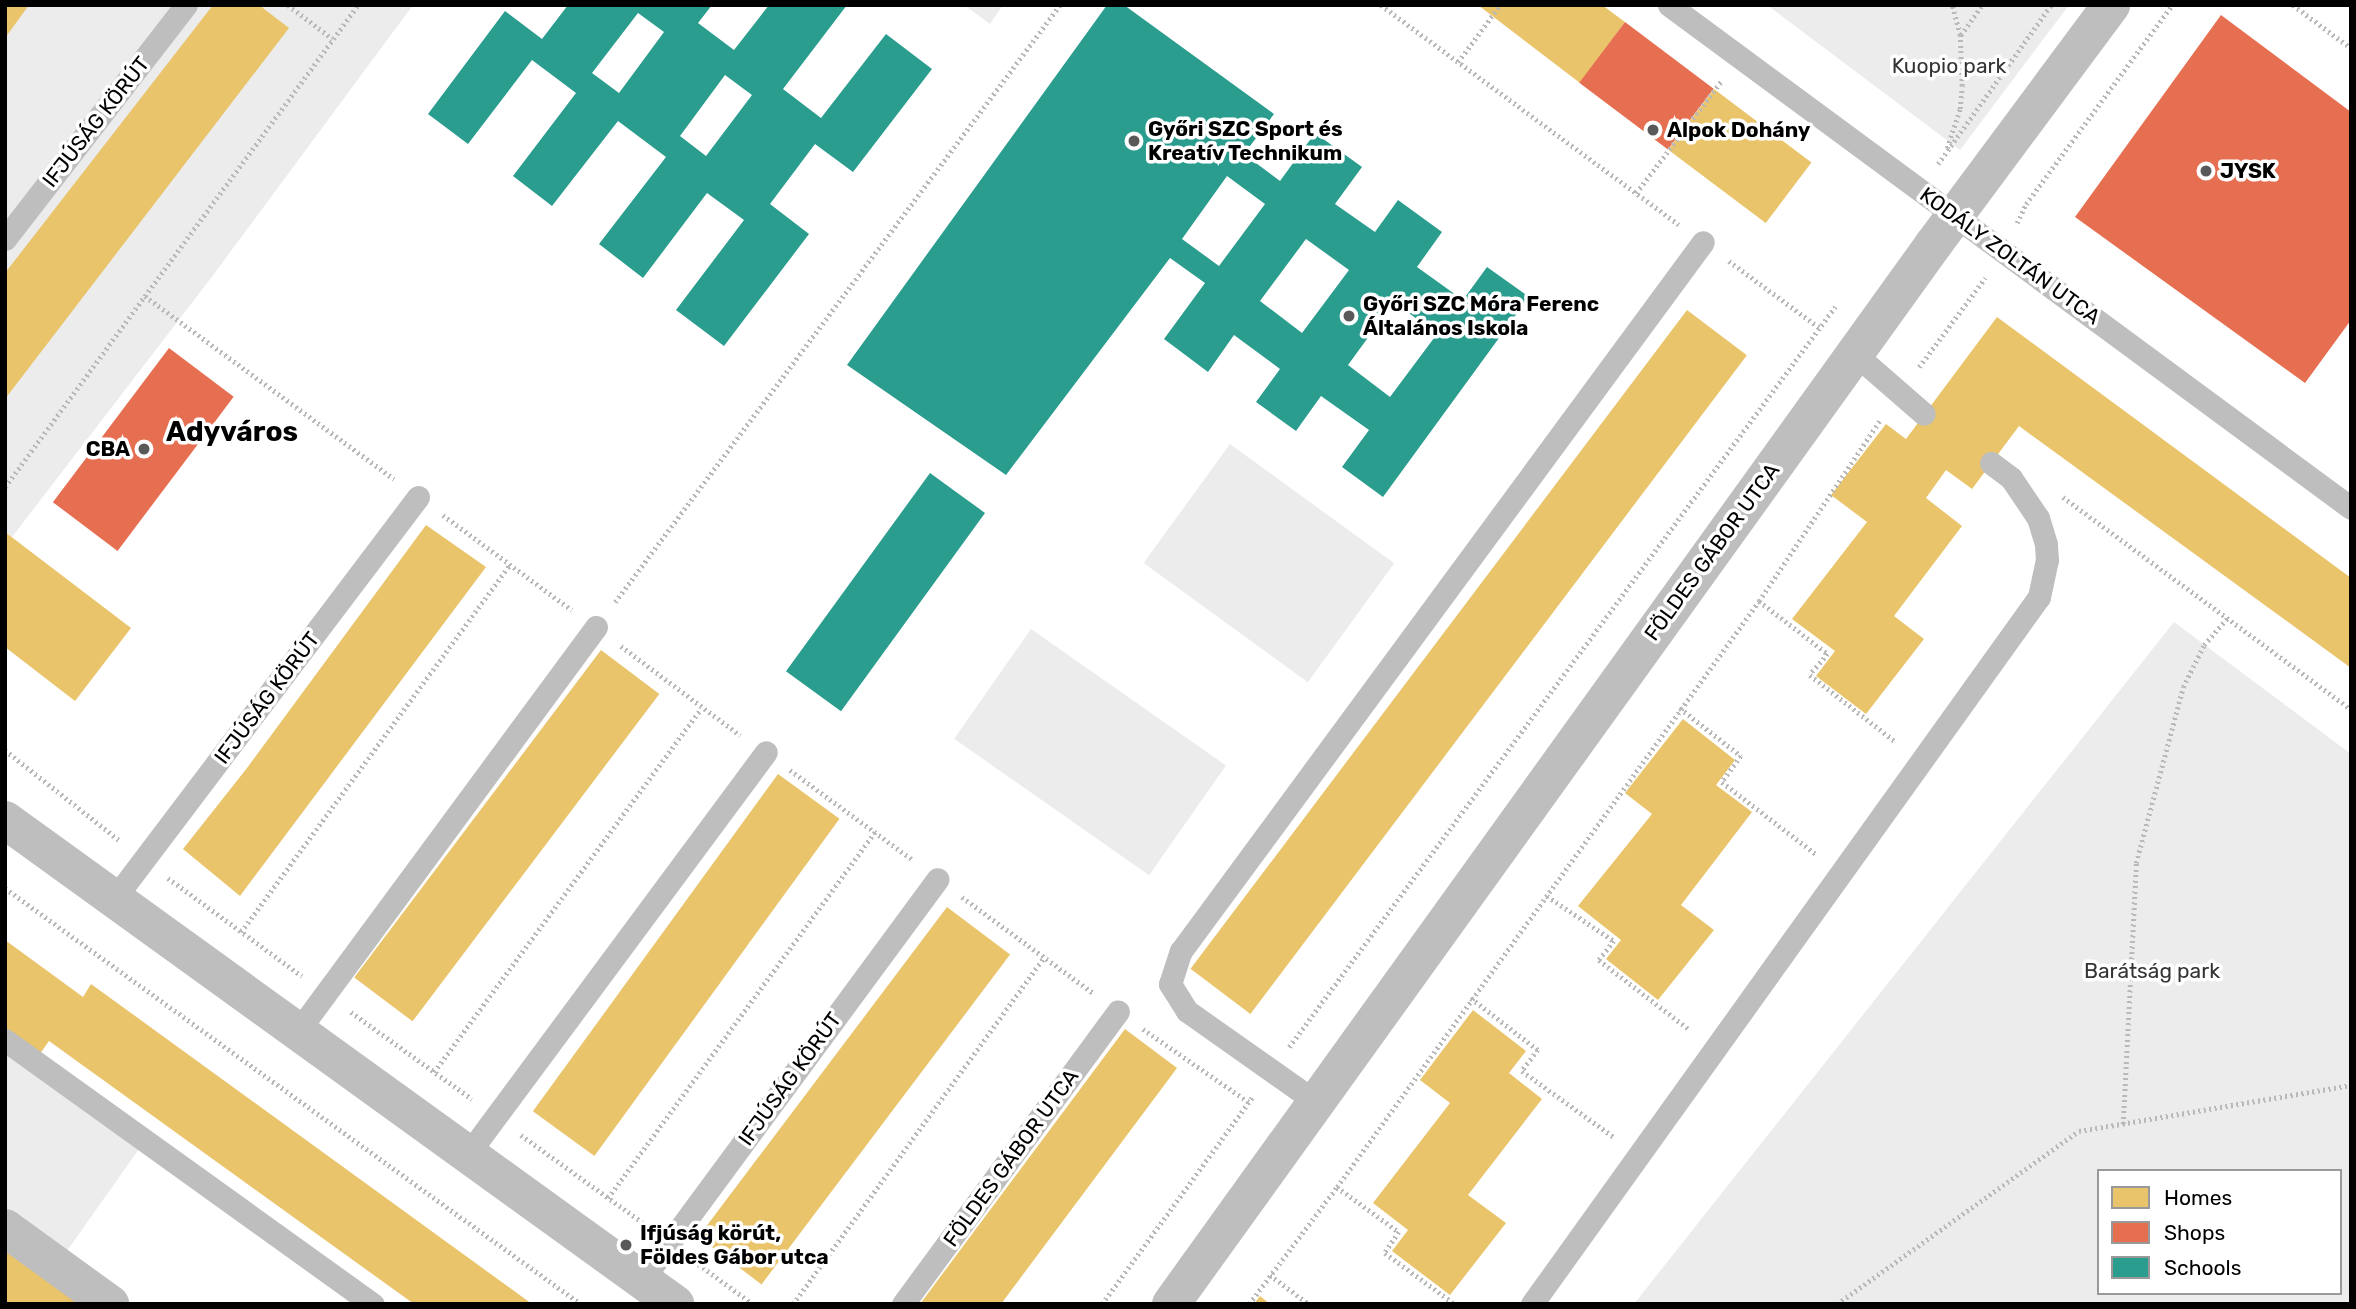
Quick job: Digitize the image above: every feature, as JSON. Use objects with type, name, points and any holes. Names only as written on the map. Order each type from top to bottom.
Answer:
[{"type":"street","name":"FÖLDES GÁBOR UTCA","points":[[1171,1304],[1954,216],[2111,5]]},
{"type":"street","points":[[5,820],[675,1304]]},
{"type":"street","points":[[5,1228],[110,1304]]},
{"type":"lane","name":"IFJÚSÁG KÖRÚT","points":[[5,239],[186,5]]},
{"type":"lane","name":"KODÁLY ZOLTÁN UTCA","points":[[1669,5],[2351,508]]},
{"type":"lane","points":[[1316,1102],[1187,1011],[1170,984],[1181,951],[1703,242]]},
{"type":"lane","points":[[1855,354],[1924,414]]},
{"type":"lane","points":[[1532,1304],[2039,597],[2047,560],[2046,544],[2038,518],[2011,478],[1991,463]]},
{"type":"lane","name":"IFJÚSÁG KÖRÚT","points":[[114,899],[418,497]]},
{"type":"lane","points":[[298,1031],[596,627]]},
{"type":"lane","points":[[468,1154],[766,752]]},
{"type":"lane","name":"IFJÚSÁG KÖRÚT","points":[[642,1280],[938,879]]},
{"type":"lane","name":"FÖLDES GÁBOR UTCA","points":[[903,1304],[1118,1011]]},
{"type":"lane","points":[[5,1040],[373,1304]]},
{"type":"path","points":[[288,5],[333,39]]},
{"type":"path","points":[[5,487],[358,5]]},
{"type":"path","points":[[596,627],[1060,5]]},
{"type":"path","points":[[1381,5],[1855,354]]},
{"type":"path","points":[[1458,62],[1500,5]]},
{"type":"path","points":[[1946,152],[1960,108],[1960,36],[1952,5]]},
{"type":"path","points":[[1960,36],[1982,5]]},
{"type":"path","points":[[1922,191],[1946,152],[2051,5]]},
{"type":"path","points":[[1249,1304],[1759,601],[1899,393],[2004,253],[2026,204],[2172,5]]},
{"type":"path","points":[[2293,5],[2351,48]]},
{"type":"path","points":[[1636,193],[1741,58]]},
{"type":"path","points":[[145,296],[596,627],[701,708],[766,752],[1118,1011],[1249,1102]]},
{"type":"path","points":[[1102,1304],[1844,296]]},
{"type":"path","points":[[2038,518],[2065,495],[2351,709]]},
{"type":"path","points":[[241,932],[510,565]]},
{"type":"path","points":[[1759,601],[1828,654],[1810,676],[1921,762]]},
{"type":"path","points":[[2123,1124],[2136,863],[2183,687],[2204,645],[2228,617]]},
{"type":"path","points":[[433,1072],[701,708]]},
{"type":"path","points":[[1681,708],[1741,756],[1722,782],[1841,873]]},
{"type":"path","points":[[5,750],[241,932],[752,1304]]},
{"type":"path","points":[[608,1198],[875,832]]},
{"type":"path","points":[[5,888],[581,1304]]},
{"type":"path","points":[[1547,896],[1614,940],[1599,960],[1715,1050]]},
{"type":"path","points":[[793,1304],[1044,957]]},
{"type":"path","points":[[1471,998],[1538,1049],[1522,1070],[1639,1155]]},
{"type":"path","points":[[1837,1304],[2078,1131],[2351,1085]]},
{"type":"path","points":[[1336,1187],[1399,1232],[1385,1253],[1455,1304]]},
{"type":"path","points":[[1270,1275],[1309,1304]]},
{"type":"green space","points":[[5,5],[413,5],[211,278],[12,537],[5,532]]},
{"type":"green space","points":[[964,5],[1003,5],[990,24]]},
{"type":"green space","name":"Kuopio park","points":[[1767,5],[2069,5],[1960,150]]},
{"type":"green space","points":[[1230,444],[1394,563],[1308,682],[1144,563]]},
{"type":"green space","name":"Barátság park","points":[[2174,622],[2351,754],[2351,1304],[1634,1304]]},
{"type":"green space","points":[[1031,629],[1226,766],[1149,875],[954,739]]},
{"type":"green space","points":[[5,1052],[139,1149],[57,1265],[5,1243]]},
{"type":"building: Homes","points":[[5,5],[29,5],[5,38]]},
{"type":"building: Homes","points":[[213,5],[259,5],[289,28],[5,399],[5,273]]},
{"type":"building: Homes","points":[[1478,5],[1602,5],[1625,22],[1580,83]]},
{"type":"building: Homes","points":[[1714,89],[1811,162],[1766,223],[1668,150]]},
{"type":"building: Homes","points":[[1687,310],[1747,355],[1250,1014],[1191,969]]},
{"type":"building: Homes","points":[[1997,317],[2351,578],[2351,668],[2019,426],[1972,489],[1946,470],[1926,498],[1962,526],[1894,616],[1924,639],[1866,714],[1816,676],[1835,651],[1792,619],[1867,522],[1831,495],[1886,424],[1906,439]]},
{"type":"building: Homes","points":[[426,525],[486,567],[240,896],[183,849],[247,768]]},
{"type":"building: Homes","points":[[5,532],[131,628],[75,701],[5,647]]},
{"type":"building: Homes","points":[[601,650],[659,694],[413,1021],[354,977]]},
{"type":"building: Homes","points":[[1683,719],[1735,760],[1716,785],[1752,812],[1681,905],[1714,930],[1658,1000],[1606,959],[1621,940],[1578,906],[1652,814],[1625,793]]},
{"type":"building: Homes","points":[[778,774],[839,819],[594,1156],[533,1111]]},
{"type":"building: Homes","points":[[947,907],[1010,955],[762,1284],[698,1237]]},
{"type":"building: Homes","points":[[5,940],[83,997],[91,984],[532,1304],[414,1304],[49,1041],[37,1058],[5,1034]]},
{"type":"building: Homes","points":[[1473,1010],[1526,1051],[1509,1073],[1542,1099],[1468,1195],[1506,1223],[1450,1295],[1392,1251],[1408,1230],[1373,1203],[1450,1103],[1420,1080]]},
{"type":"building: Homes","points":[[1125,1029],[1177,1068],[1001,1304],[920,1304]]},
{"type":"building: Homes","points":[[5,1243],[82,1304],[5,1304]]},
{"type":"building: Homes","points":[[1260,1296],[1270,1304],[1254,1304]]},
{"type":"building: Shops","name":"JYSK","points":[[2221,15],[2351,112],[2351,320],[2305,383],[2075,217]]},
{"type":"building: Shops","points":[[1625,22],[1714,89],[1668,149],[1579,83]]},
{"type":"building: Shops","name":"CBA","points":[[169,348],[234,397],[118,551],[53,502]]},
{"type":"building: Schools","points":[[568,5],[712,5],[698,23],[734,50],[769,5],[847,5],[783,89],[821,118],[886,34],[932,69],[853,172],[815,144],[770,204],[809,234],[724,346],[676,310],[744,220],[707,193],[643,278],[599,244],[666,157],[618,121],[552,206],[513,176],[576,93],[532,60],[468,144],[428,114],[505,11],[542,39]],"holes":[[[638,13],[664,32],[619,93],[592,73]],[[725,75],[752,95],[706,156],[680,136]]]},
{"type":"building: Schools","points":[[1107,5],[1124,5],[1274,114],[1244,154],[1280,181],[1315,133],[1362,167],[1335,204],[1375,232],[1398,200],[1442,232],[1417,267],[1463,300],[1487,267],[1529,297],[1383,497],[1342,467],[1369,430],[1321,396],[1296,431],[1256,402],[1280,369],[1234,335],[1208,372],[1164,339],[1205,283],[1170,258],[1006,475],[847,365]],"holes":[[[1227,176],[1265,204],[1219,266],[1182,239]],[[1306,239],[1349,270],[1302,333],[1260,301]],[[1394,302],[1437,334],[1390,397],[1348,365]]]},
{"type":"building: Schools","points":[[930,473],[985,513],[841,711],[786,671]]},
{"type":"place","name":"Alpok Dohány","points":[[1653,130]]},
{"type":"place","name":"Győri SZC Sport és Kreatív Technikum","points":[[1134,141]]},
{"type":"place","name":"JYSK","points":[[2206,171]]},
{"type":"place","name":"Győri SZC Móra Ferenc Általános Iskola","points":[[1349,316]]},
{"type":"place","name":"CBA","points":[[144,449]]},
{"type":"place","name":"Ifjúság körút, Földes Gábor utca","points":[[626,1245]]},
{"type":"district","name":"Adyváros","points":[[232,432]]}]
